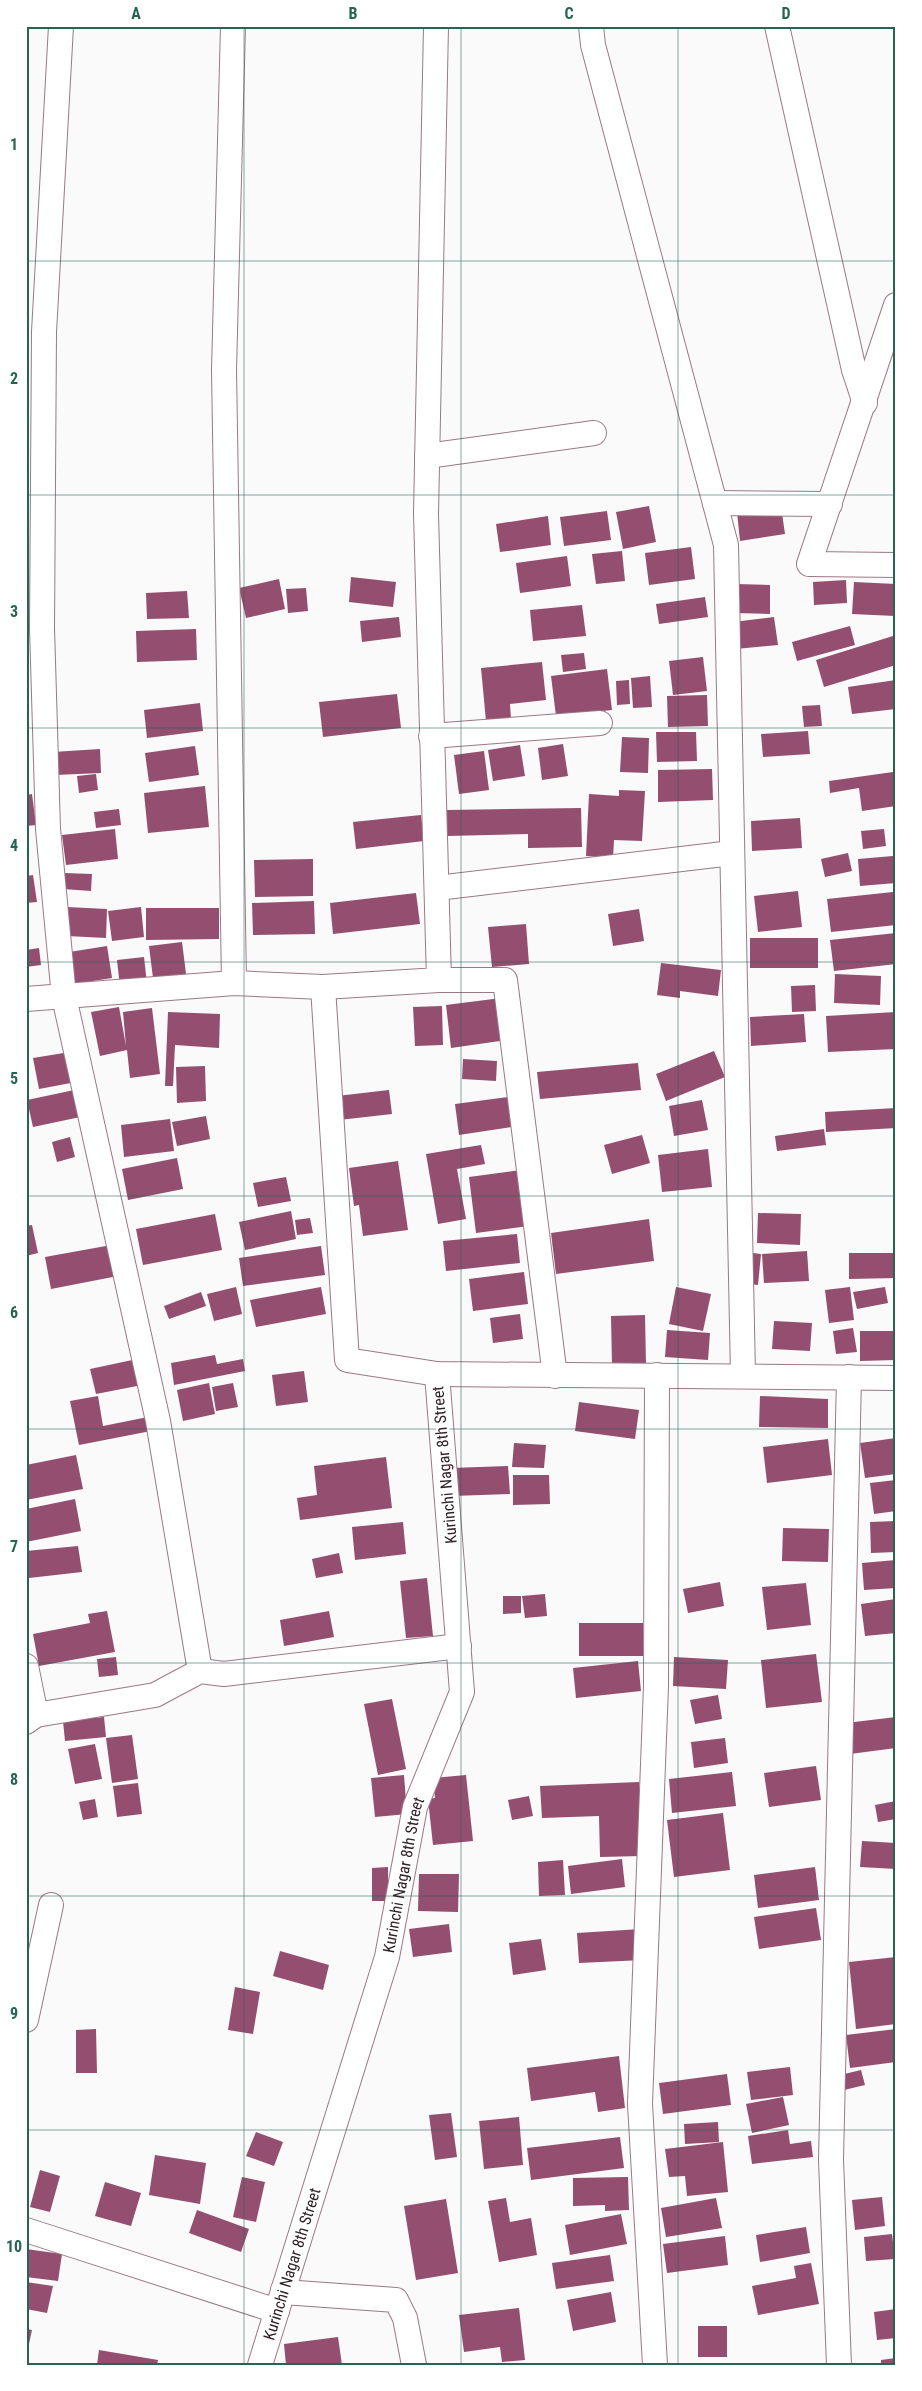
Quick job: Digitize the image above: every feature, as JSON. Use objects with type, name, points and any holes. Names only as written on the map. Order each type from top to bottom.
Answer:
[{"type":"street","points":[[61,26],[44,332],[42,628],[48,829],[64,997],[158,1422],[200,1671]]},
{"type":"street","points":[[233,26],[224,370],[234,983]]},
{"type":"street","points":[[436,26],[426,514],[439,980]]},
{"type":"street","points":[[591,26],[592,45],[726,545],[743,1375]]},
{"type":"street","points":[[778,26],[854,370],[865,403]]},
{"type":"street","points":[[896,305],[865,403],[809,564],[896,565]]},
{"type":"street","points":[[427,456],[594,433]]},
{"type":"street","points":[[715,502],[830,504]]},
{"type":"street","points":[[431,736],[600,723]]},
{"type":"street","points":[[437,888],[732,853]]},
{"type":"street","points":[[26,999],[234,983],[323,988],[439,980],[505,980],[554,1376]]},
{"type":"street","points":[[323,988],[347,1360],[437,1374],[554,1376],[743,1375],[896,1378]]},
{"type":"street","name":"Kurinchi Nagar 8th Street","points":[[263,2360],[280,2300],[388,1957],[415,1808],[462,1692],[437,1374]]},
{"type":"street","points":[[655,2365],[640,2104],[656,1686],[657,1375]]},
{"type":"street","points":[[840,2365],[831,2160],[849,1377]]},
{"type":"street","points":[[26,1666],[31,1718],[155,1694],[200,1671],[224,1674],[458,1646]]},
{"type":"street","points":[[26,2020],[51,1905]]},
{"type":"street","points":[[26,2230],[280,2300],[282,2292],[396,2300],[405,2318],[414,2365]]},
{"type":"building","points":[[649,506],[656,542],[623,549],[616,512]]},
{"type":"building","points":[[781,506],[785,534],[740,541],[737,512]]},
{"type":"building","points":[[607,511],[611,540],[564,546],[560,517]]},
{"type":"building","points":[[548,516],[551,545],[500,552],[496,524]]},
{"type":"building","points":[[691,547],[695,579],[649,585],[645,553]]},
{"type":"building","points":[[622,551],[625,581],[596,584],[592,554]]},
{"type":"building","points":[[567,556],[571,586],[520,593],[516,563]]},
{"type":"building","points":[[351,577],[396,582],[393,607],[349,602]]},
{"type":"building","points":[[279,579],[285,609],[246,618],[239,588]]},
{"type":"building","points":[[846,580],[847,603],[814,605],[813,582]]},
{"type":"building","points":[[854,582],[896,584],[895,616],[852,614]]},
{"type":"building","points":[[735,584],[770,585],[770,614],[734,613]]},
{"type":"building","points":[[306,588],[308,611],[288,613],[286,589]]},
{"type":"building","points":[[187,591],[189,618],[147,619],[146,593]]},
{"type":"building","points":[[705,597],[708,617],[659,624],[656,604]]},
{"type":"building","points":[[582,605],[586,636],[533,641],[530,610]]},
{"type":"building","points":[[399,617],[401,637],[362,642],[360,621]]},
{"type":"building","points":[[774,617],[778,645],[736,649],[733,622]]},
{"type":"building","points":[[850,626],[855,645],[797,661],[792,642]]},
{"type":"building","points":[[196,629],[197,660],[137,662],[136,631]]},
{"type":"building","points":[[893,636],[896,645],[896,665],[824,687],[816,660]]},
{"type":"building","points":[[584,653],[586,669],[563,672],[561,655]]},
{"type":"building","points":[[703,657],[707,691],[673,695],[669,661]]},
{"type":"building","points":[[542,662],[546,700],[510,704],[511,719],[486,721],[481,668]]},
{"type":"building","points":[[607,669],[612,710],[556,716],[551,676]]},
{"type":"building","points":[[650,676],[652,707],[633,708],[631,678]]},
{"type":"building","points":[[629,680],[630,704],[617,705],[616,681]]},
{"type":"building","points":[[896,680],[896,709],[852,714],[848,687]]},
{"type":"building","points":[[397,694],[401,728],[323,737],[319,702]]},
{"type":"building","points":[[707,695],[708,726],[668,727],[667,696]]},
{"type":"building","points":[[200,703],[203,731],[147,738],[144,710]]},
{"type":"building","points":[[820,705],[822,726],[804,727],[802,706]]},
{"type":"building","points":[[808,731],[810,754],[763,757],[761,734]]},
{"type":"building","points":[[656,732],[696,732],[697,761],[657,762]]},
{"type":"building","points":[[622,737],[649,738],[648,773],[620,772]]},
{"type":"building","points":[[563,744],[568,776],[542,780],[538,748]]},
{"type":"building","points":[[520,745],[525,776],[493,781],[488,750]]},
{"type":"building","points":[[195,746],[199,775],[149,782],[145,753]]},
{"type":"building","points":[[100,749],[101,773],[55,775],[53,752]]},
{"type":"building","points":[[484,751],[489,790],[459,794],[454,755]]},
{"type":"building","points":[[712,769],[713,800],[658,802],[658,770]]},
{"type":"building","points":[[893,772],[896,806],[862,811],[859,788],[830,793],[829,781]]},
{"type":"building","points":[[96,774],[98,790],[79,793],[77,776]]},
{"type":"building","points":[[205,786],[209,827],[148,833],[144,793]]},
{"type":"building","points":[[619,790],[645,791],[642,841],[614,840],[613,858],[586,856],[589,794],[619,796]]},
{"type":"building","points":[[32,794],[36,825],[26,826],[26,795]]},
{"type":"building","points":[[581,808],[582,847],[528,848],[528,834],[447,836],[447,810]]},
{"type":"building","points":[[119,809],[121,825],[96,828],[94,812]]},
{"type":"building","points":[[421,815],[424,841],[356,849],[353,822]]},
{"type":"building","points":[[800,818],[802,848],[752,851],[751,821]]},
{"type":"building","points":[[115,829],[118,859],[66,865],[62,835]]},
{"type":"building","points":[[884,829],[886,846],[863,849],[861,831]]},
{"type":"building","points":[[848,853],[852,871],[825,877],[821,859]]},
{"type":"building","points":[[893,856],[896,883],[860,886],[858,859]]},
{"type":"building","points":[[313,859],[313,896],[255,897],[254,860]]},
{"type":"building","points":[[64,873],[92,874],[91,891],[63,889]]},
{"type":"building","points":[[33,875],[37,902],[26,903],[26,876]]},
{"type":"building","points":[[798,891],[802,927],[758,932],[754,896]]},
{"type":"building","points":[[893,892],[896,925],[831,932],[827,899]]},
{"type":"building","points":[[416,893],[420,924],[333,934],[330,903]]},
{"type":"building","points":[[314,901],[315,934],[253,935],[252,903]]},
{"type":"building","points":[[67,907],[107,909],[106,938],[67,936]]},
{"type":"building","points":[[141,907],[144,937],[112,941],[108,911]]},
{"type":"building","points":[[146,908],[219,908],[219,939],[146,940]]},
{"type":"building","points":[[639,909],[644,941],[613,946],[608,914]]},
{"type":"building","points":[[526,924],[529,964],[492,967],[488,927]]},
{"type":"building","points":[[896,933],[896,964],[834,971],[830,940]]},
{"type":"building","points":[[750,938],[818,938],[818,968],[750,968]]},
{"type":"building","points":[[182,942],[186,974],[153,978],[149,946]]},
{"type":"building","points":[[107,946],[112,978],[67,985],[63,953]]},
{"type":"building","points":[[39,948],[41,965],[26,967],[26,950]]},
{"type":"building","points":[[144,957],[147,984],[120,987],[117,960]]},
{"type":"building","points":[[661,963],[721,970],[718,996],[680,991],[680,998],[657,995]]},
{"type":"building","points":[[835,974],[881,976],[880,1005],[834,1003]]},
{"type":"building","points":[[815,985],[816,1011],[792,1012],[791,986]]},
{"type":"building","points":[[501,998],[507,1040],[451,1048],[446,1005]]},
{"type":"building","points":[[442,1006],[443,1045],[415,1046],[413,1007]]},
{"type":"building","points":[[119,1007],[126,1046],[123,1012],[152,1008],[160,1074],[130,1078],[127,1050],[100,1056],[91,1012]]},
{"type":"building","points":[[168,1012],[220,1014],[219,1048],[175,1045],[173,1086],[165,1086]]},
{"type":"building","points":[[896,1012],[896,1049],[828,1052],[826,1016]]},
{"type":"building","points":[[804,1014],[806,1042],[751,1046],[750,1017]]},
{"type":"building","points":[[714,1051],[725,1077],[666,1101],[656,1074]]},
{"type":"building","points":[[70,1052],[76,1082],[39,1089],[33,1058]]},
{"type":"building","points":[[463,1059],[497,1061],[496,1081],[462,1079]]},
{"type":"building","points":[[638,1063],[641,1090],[540,1099],[537,1072]]},
{"type":"building","points":[[205,1066],[206,1101],[177,1103],[176,1067]]},
{"type":"building","points":[[79,1089],[85,1116],[33,1127],[27,1100]]},
{"type":"building","points":[[389,1090],[392,1114],[339,1120],[337,1096]]},
{"type":"building","points":[[508,1097],[512,1127],[459,1135],[455,1104]]},
{"type":"building","points":[[702,1100],[708,1130],[674,1136],[669,1106]]},
{"type":"building","points":[[896,1108],[896,1128],[826,1132],[825,1112]]},
{"type":"building","points":[[206,1116],[210,1139],[177,1146],[172,1122]]},
{"type":"building","points":[[170,1119],[174,1151],[124,1157],[121,1125]]},
{"type":"building","points":[[824,1129],[826,1145],[777,1151],[775,1136]]},
{"type":"building","points":[[642,1135],[650,1163],[612,1174],[604,1145]]},
{"type":"building","points":[[70,1137],[75,1157],[57,1162],[52,1142]]},
{"type":"building","points":[[481,1145],[485,1164],[457,1169],[466,1219],[438,1224],[426,1154]]},
{"type":"building","points":[[708,1149],[712,1187],[662,1192],[658,1155]]},
{"type":"building","points":[[177,1158],[183,1189],[128,1200],[122,1169]]},
{"type":"building","points":[[398,1161],[408,1230],[363,1236],[359,1205],[354,1206],[349,1168]]},
{"type":"building","points":[[521,1170],[529,1226],[476,1233],[469,1177]]},
{"type":"building","points":[[286,1177],[291,1201],[258,1207],[253,1183]]},
{"type":"building","points":[[291,1211],[296,1239],[245,1250],[239,1222]]},
{"type":"building","points":[[758,1213],[801,1214],[800,1245],[757,1243]]},
{"type":"building","points":[[215,1214],[222,1250],[143,1265],[136,1229]]},
{"type":"building","points":[[310,1218],[313,1233],[297,1235],[295,1220]]},
{"type":"building","points":[[649,1219],[654,1261],[556,1274],[551,1233]]},
{"type":"building","points":[[32,1225],[38,1253],[26,1256],[26,1226]]},
{"type":"building","points":[[517,1234],[520,1263],[446,1271],[443,1241]]},
{"type":"building","points":[[117,1244],[123,1275],[51,1289],[45,1257]]},
{"type":"building","points":[[321,1246],[325,1275],[243,1286],[239,1258]]},
{"type":"building","points":[[807,1251],[809,1281],[764,1283],[762,1254]]},
{"type":"building","points":[[745,1252],[761,1254],[758,1285],[743,1283]]},
{"type":"building","points":[[849,1253],[896,1253],[896,1278],[849,1279]]},
{"type":"building","points":[[524,1272],[528,1304],[473,1311],[469,1279]]},
{"type":"building","points":[[236,1287],[242,1314],[214,1321],[207,1294]]},
{"type":"building","points":[[321,1287],[326,1314],[256,1327],[250,1300]]},
{"type":"building","points":[[676,1287],[711,1294],[703,1331],[669,1324]]},
{"type":"building","points":[[850,1287],[854,1320],[829,1323],[825,1290]]},
{"type":"building","points":[[885,1287],[888,1303],[857,1309],[853,1292]]},
{"type":"building","points":[[201,1292],[206,1306],[169,1319],[164,1306]]},
{"type":"building","points":[[520,1314],[523,1339],[493,1343],[490,1318]]},
{"type":"building","points":[[645,1315],[646,1365],[612,1365],[611,1316]]},
{"type":"building","points":[[774,1321],[812,1323],[810,1351],[772,1349]]},
{"type":"building","points":[[853,1328],[857,1352],[836,1354],[833,1331]]},
{"type":"building","points":[[667,1330],[710,1333],[708,1360],[665,1357]]},
{"type":"building","points":[[860,1331],[896,1331],[896,1360],[860,1361]]},
{"type":"building","points":[[215,1355],[217,1364],[243,1359],[245,1371],[174,1385],[171,1363]]},
{"type":"building","points":[[137,1359],[142,1385],[96,1394],[90,1369]]},
{"type":"building","points":[[304,1371],[308,1402],[276,1406],[272,1375]]},
{"type":"building","points":[[209,1383],[215,1414],[183,1421],[177,1390]]},
{"type":"building","points":[[233,1383],[238,1407],[216,1411],[212,1387]]},
{"type":"building","points":[[98,1396],[103,1426],[148,1417],[151,1431],[79,1445],[70,1401]]},
{"type":"building","points":[[760,1396],[828,1399],[828,1428],[759,1427]]},
{"type":"building","points":[[579,1402],[639,1410],[635,1439],[575,1431]]},
{"type":"building","points":[[896,1438],[896,1474],[865,1478],[860,1443]]},
{"type":"building","points":[[828,1439],[832,1475],[767,1483],[763,1447]]},
{"type":"building","points":[[514,1443],[546,1445],[544,1468],[512,1467]]},
{"type":"building","points":[[76,1455],[83,1489],[26,1500],[26,1465]]},
{"type":"building","points":[[386,1457],[392,1508],[300,1520],[297,1498],[317,1495],[314,1466]]},
{"type":"building","points":[[508,1466],[510,1494],[452,1496],[451,1468]]},
{"type":"building","points":[[513,1475],[549,1475],[550,1504],[513,1505]]},
{"type":"building","points":[[896,1480],[896,1511],[874,1514],[870,1483]]},
{"type":"building","points":[[75,1499],[81,1531],[26,1542],[26,1509]]},
{"type":"building","points":[[896,1521],[896,1552],[871,1553],[870,1522]]},
{"type":"building","points":[[403,1522],[406,1554],[355,1560],[352,1527]]},
{"type":"building","points":[[783,1528],[829,1529],[828,1562],[782,1561]]},
{"type":"building","points":[[78,1546],[82,1572],[29,1578],[26,1551]]},
{"type":"building","points":[[339,1553],[343,1573],[316,1578],[312,1559]]},
{"type":"building","points":[[896,1560],[896,1588],[864,1590],[862,1563]]},
{"type":"building","points":[[427,1578],[433,1636],[406,1638],[400,1581]]},
{"type":"building","points":[[720,1582],[724,1606],[688,1613],[683,1589]]},
{"type":"building","points":[[806,1583],[811,1625],[767,1630],[762,1587]]},
{"type":"building","points":[[545,1594],[547,1616],[525,1618],[522,1596]]},
{"type":"building","points":[[503,1596],[521,1596],[521,1613],[503,1614]]},
{"type":"building","points":[[896,1599],[896,1633],[865,1636],[861,1604]]},
{"type":"building","points":[[107,1611],[115,1652],[39,1666],[33,1634],[90,1623],[88,1614]]},
{"type":"building","points":[[329,1611],[334,1637],[284,1646],[280,1620]]},
{"type":"building","points":[[579,1623],[643,1623],[643,1656],[579,1656]]},
{"type":"building","points":[[816,1654],[822,1702],[766,1708],[761,1660]]},
{"type":"building","points":[[116,1657],[118,1675],[99,1677],[97,1659]]},
{"type":"building","points":[[674,1657],[728,1660],[726,1689],[673,1686]]},
{"type":"building","points":[[638,1661],[641,1691],[576,1698],[573,1668]]},
{"type":"building","points":[[718,1695],[722,1719],[695,1724],[690,1700]]},
{"type":"building","points":[[392,1699],[406,1769],[378,1775],[364,1704]]},
{"type":"building","points":[[104,1717],[106,1737],[65,1741],[63,1721]]},
{"type":"building","points":[[896,1717],[896,1748],[850,1754],[846,1723]]},
{"type":"building","points":[[132,1735],[138,1779],[112,1783],[106,1738]]},
{"type":"building","points":[[725,1738],[728,1763],[694,1768],[691,1742]]},
{"type":"building","points":[[95,1744],[102,1779],[75,1784],[68,1749]]},
{"type":"building","points":[[816,1766],[821,1800],[769,1807],[764,1773]]},
{"type":"building","points":[[732,1772],[736,1806],[672,1813],[669,1779]]},
{"type":"building","points":[[404,1775],[407,1814],[375,1817],[371,1778]]},
{"type":"building","points":[[466,1775],[473,1841],[433,1845],[428,1799],[435,1798],[433,1778]]},
{"type":"building","points":[[639,1782],[641,1856],[600,1857],[599,1816],[542,1818],[540,1786]]},
{"type":"building","points":[[138,1783],[142,1814],[117,1817],[113,1786]]},
{"type":"building","points":[[529,1796],[533,1816],[512,1820],[508,1800]]},
{"type":"building","points":[[95,1799],[98,1817],[83,1820],[79,1802]]},
{"type":"building","points":[[896,1801],[896,1819],[878,1822],[875,1805]]},
{"type":"building","points":[[723,1813],[730,1870],[674,1877],[667,1820]]},
{"type":"building","points":[[862,1841],[896,1843],[896,1869],[860,1867]]},
{"type":"building","points":[[622,1859],[625,1887],[571,1894],[568,1866]]},
{"type":"building","points":[[563,1860],[565,1895],[539,1896],[538,1862]]},
{"type":"building","points":[[388,1867],[388,1901],[372,1901],[372,1868]]},
{"type":"building","points":[[815,1867],[819,1900],[758,1908],[754,1875]]},
{"type":"building","points":[[419,1874],[459,1874],[458,1912],[418,1911]]},
{"type":"building","points":[[816,1908],[821,1940],[759,1949],[754,1917]]},
{"type":"building","points":[[449,1924],[452,1952],[413,1957],[409,1929]]},
{"type":"building","points":[[641,1929],[643,1960],[579,1963],[577,1933]]},
{"type":"building","points":[[541,1939],[546,1970],[513,1975],[509,1943]]},
{"type":"building","points":[[280,1951],[329,1965],[323,1990],[273,1976]]},
{"type":"building","points":[[896,1957],[896,2024],[856,2029],[849,1962]]},
{"type":"building","points":[[235,1987],[260,1992],[253,2034],[228,2030]]},
{"type":"building","points":[[96,2029],[97,2073],[76,2073],[76,2030]]},
{"type":"building","points":[[896,2029],[896,2062],[850,2068],[846,2035]]},
{"type":"building","points":[[619,2056],[625,2108],[598,2112],[595,2092],[531,2101],[527,2068]]},
{"type":"building","points":[[790,2067],[793,2095],[751,2100],[747,2072]]},
{"type":"building","points":[[861,2070],[865,2085],[844,2090],[840,2075]]},
{"type":"building","points":[[727,2074],[731,2105],[663,2114],[659,2083]]},
{"type":"building","points":[[783,2097],[789,2125],[752,2133],[746,2104]]},
{"type":"building","points":[[451,2113],[457,2157],[435,2160],[429,2115]]},
{"type":"building","points":[[519,2117],[523,2165],[484,2169],[479,2121]]},
{"type":"building","points":[[718,2122],[719,2142],[685,2144],[684,2124]]},
{"type":"building","points":[[788,2130],[790,2144],[811,2141],[813,2157],[752,2164],[748,2136]]},
{"type":"building","points":[[256,2132],[283,2142],[274,2166],[246,2156]]},
{"type":"building","points":[[620,2137],[624,2168],[531,2180],[527,2148]]},
{"type":"building","points":[[723,2142],[728,2192],[687,2196],[685,2176],[669,2177],[665,2149]]},
{"type":"building","points":[[155,2155],[206,2163],[200,2204],[149,2195]]},
{"type":"building","points":[[40,2170],[60,2176],[50,2212],[30,2207]]},
{"type":"building","points":[[242,2177],[265,2182],[256,2222],[233,2217]]},
{"type":"building","points":[[628,2177],[629,2210],[605,2211],[605,2205],[573,2206],[573,2178]]},
{"type":"building","points":[[105,2182],[141,2193],[131,2226],[95,2216]]},
{"type":"building","points":[[882,2197],[885,2226],[855,2230],[852,2200]]},
{"type":"building","points":[[506,2198],[510,2222],[531,2218],[537,2255],[499,2262],[488,2201]]},
{"type":"building","points":[[716,2198],[722,2228],[666,2237],[661,2208]]},
{"type":"building","points":[[446,2199],[458,2273],[416,2280],[404,2206]]},
{"type":"building","points":[[197,2210],[249,2229],[241,2252],[189,2233]]},
{"type":"building","points":[[621,2214],[627,2244],[570,2255],[565,2225]]},
{"type":"building","points":[[806,2227],[810,2253],[760,2262],[756,2235]]},
{"type":"building","points":[[892,2234],[895,2259],[866,2261],[864,2237]]},
{"type":"building","points":[[725,2236],[728,2265],[667,2273],[663,2244]]},
{"type":"building","points":[[26,2249],[62,2254],[58,2281],[26,2277]]},
{"type":"building","points":[[610,2255],[614,2281],[556,2289],[552,2263]]},
{"type":"building","points":[[811,2263],[819,2304],[758,2315],[752,2286],[796,2278],[794,2266]]},
{"type":"building","points":[[26,2282],[53,2286],[47,2313],[26,2309]]},
{"type":"building","points":[[611,2292],[616,2322],[573,2331],[567,2300]]},
{"type":"building","points":[[519,2308],[525,2360],[502,2362],[500,2347],[464,2352],[459,2315]]},
{"type":"building","points":[[896,2309],[896,2338],[877,2340],[874,2312]]},
{"type":"building","points":[[698,2326],[727,2326],[727,2357],[698,2357]]},
{"type":"building","points":[[26,2329],[32,2330],[27,2353],[26,2353]]},
{"type":"building","points":[[338,2337],[342,2365],[286,2365],[284,2344]]},
{"type":"building","points":[[99,2350],[158,2360],[157,2365],[97,2365]]},
{"type":"building","points":[[896,2358],[896,2365],[881,2365],[881,2360]]}]
